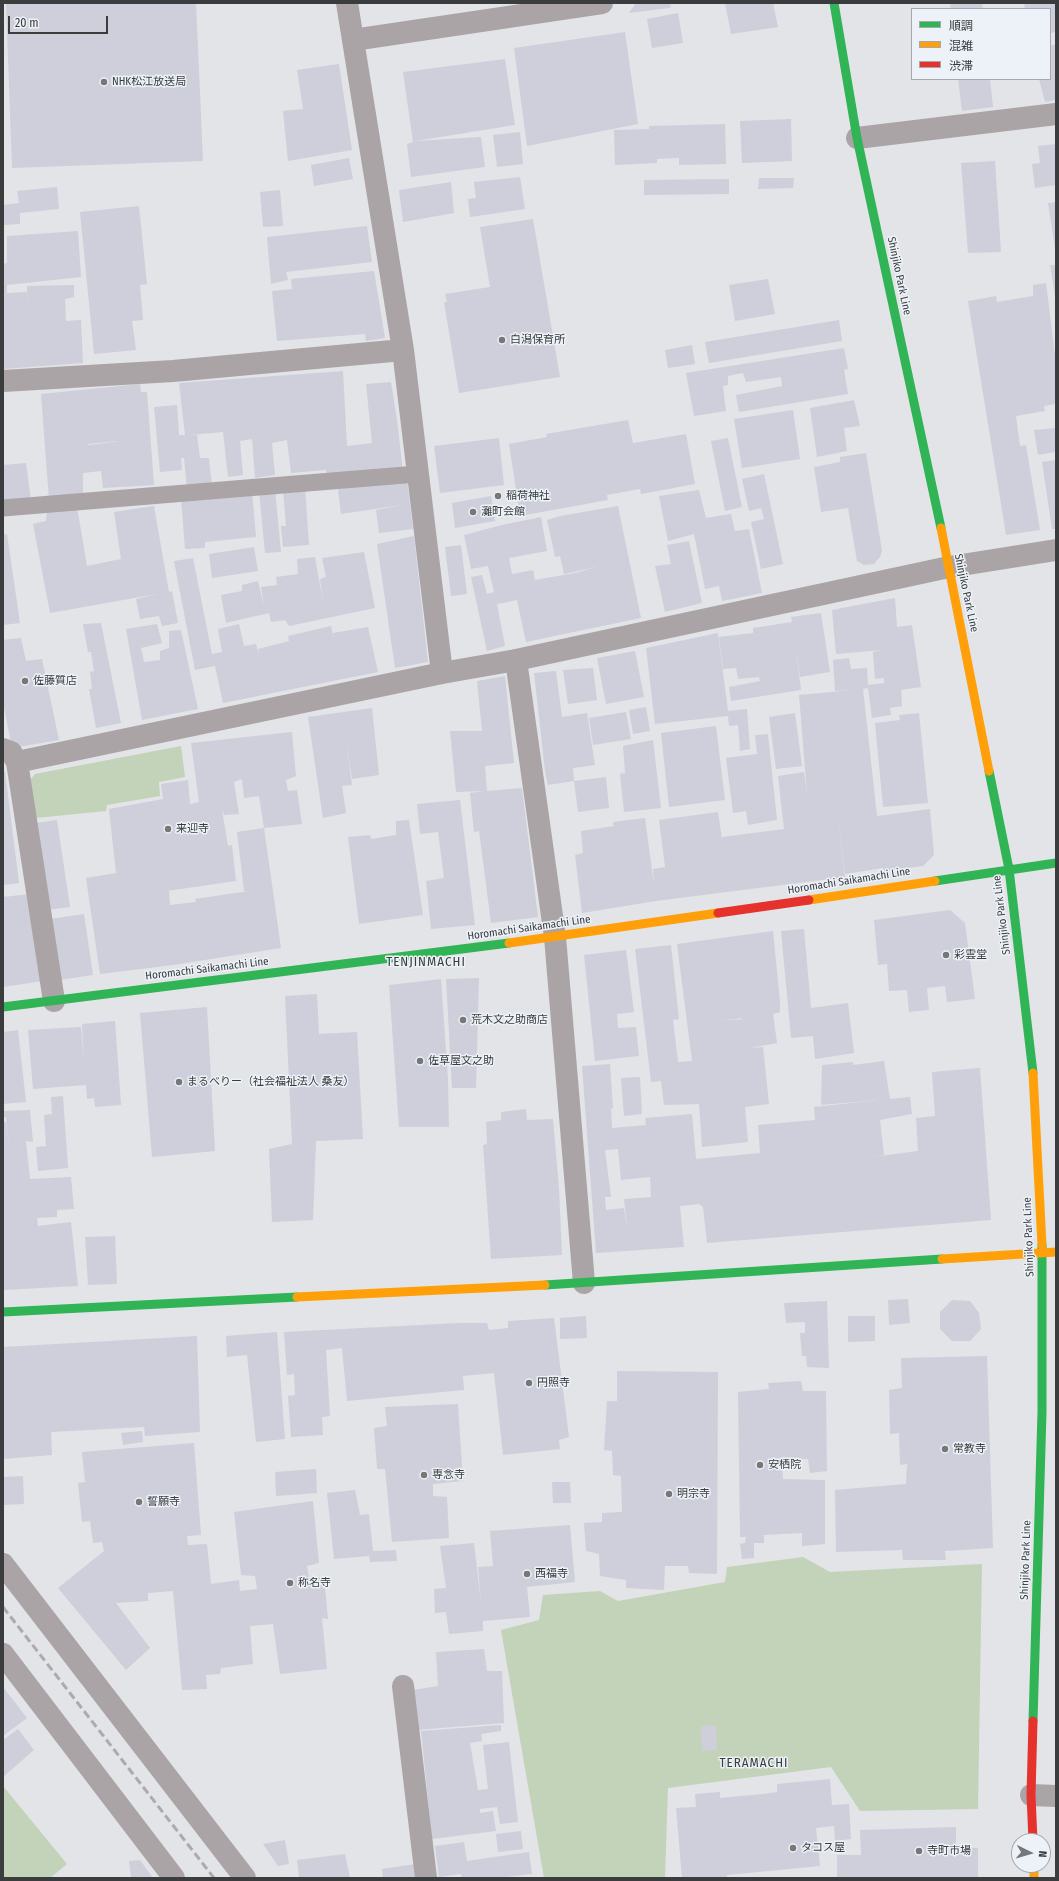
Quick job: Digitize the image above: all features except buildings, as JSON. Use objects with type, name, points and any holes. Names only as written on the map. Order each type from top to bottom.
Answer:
[{"type":"main road","name":"Shinjiko Park Line","points":[[834,3],[857,138],[948,567],[1009,869],[1035,1094],[1042,1252],[1042,1412],[1031,1795],[1033,1833]]},
{"type":"main road","name":"Horomachi Saikamachi Line","points":[[3,1007],[555,937],[1056,863]]},
{"type":"main road","points":[[3,1312],[584,1283],[1056,1252]]},
{"type":"street","points":[[347,3],[403,350],[442,673]]},
{"type":"street","points":[[353,40],[602,3]]},
{"type":"street","points":[[857,138],[1056,114]]},
{"type":"street","points":[[3,381],[173,371],[403,350]]},
{"type":"street","points":[[54,1001],[10,756],[516,660],[948,567],[1056,550]]},
{"type":"street","points":[[516,660],[555,937],[584,1283]]},
{"type":"street","points":[[3,1564],[245,1878]]},
{"type":"street","points":[[3,1654],[174,1878]]},
{"type":"street","points":[[403,1686],[426,1878]]},
{"type":"street","points":[[1031,1795],[1056,1796]]},
{"type":"lane","points":[[3,508],[417,474]]},
{"type":"green space","points":[[181,746],[185,777],[159,782],[160,796],[107,805],[106,811],[36,818],[30,780],[35,774]]},
{"type":"green space","points":[[803,1557],[830,1572],[982,1564],[978,1809],[860,1811],[831,1767],[668,1788],[665,1878],[544,1878],[501,1630],[539,1620],[543,1595],[600,1591],[618,1601],[725,1582],[727,1567]]},
{"type":"green space","points":[[3,1786],[67,1864],[50,1878],[3,1878]]},
{"type":"railway","points":[[3,1607],[214,1878]]},
{"type":"traffic: fast","points":[[834,3],[857,138],[941,528]]},
{"type":"traffic: fast","points":[[989,771],[1009,869],[1033,1073]]},
{"type":"traffic: fast","points":[[935,881],[1056,863]]},
{"type":"traffic: fast","points":[[3,1007],[509,943]]},
{"type":"traffic: fast","points":[[1033,1721],[1042,1412],[1042,1245]]},
{"type":"traffic: fast","points":[[545,1285],[942,1259]]},
{"type":"traffic: fast","points":[[3,1312],[297,1297]]},
{"type":"traffic: slow","points":[[941,528],[989,771]]},
{"type":"traffic: slow","points":[[809,900],[935,881]]},
{"type":"traffic: slow","points":[[509,943],[718,913]]},
{"type":"traffic: slow","points":[[1033,1073],[1042,1245]]},
{"type":"traffic: slow","points":[[942,1259],[1056,1252]]},
{"type":"traffic: slow","points":[[297,1297],[545,1285]]},
{"type":"traffic: slow","points":[[1034,1873],[1034,1878]]},
{"type":"traffic: jam","points":[[718,913],[809,900]]},
{"type":"traffic: jam","points":[[1033,1721],[1031,1795],[1033,1833]]},
{"type":"place","name":"NHK松江放送局","points":[[104,82]]},
{"type":"place","name":"白潟保育所","points":[[502,340]]},
{"type":"place","name":"稲荷神社","points":[[498,496]]},
{"type":"place","name":"灘町会館","points":[[473,512]]},
{"type":"place","name":"佐藤質店","points":[[25,681]]},
{"type":"place","name":"来迎寺","points":[[168,829]]},
{"type":"place","name":"彩雲堂","points":[[946,955]]},
{"type":"place","name":"荒木文之助商店","points":[[463,1020]]},
{"type":"place","name":"佐草屋文之助","points":[[420,1061]]},
{"type":"place","name":"まるべりー（社会福祉法人 桑友）","points":[[179,1082]]},
{"type":"place","name":"円照寺","points":[[529,1383]]},
{"type":"place","name":"常教寺","points":[[945,1449]]},
{"type":"place","name":"安栖院","points":[[760,1465]]},
{"type":"place","name":"専念寺","points":[[424,1475]]},
{"type":"place","name":"明宗寺","points":[[669,1494]]},
{"type":"place","name":"誓願寺","points":[[139,1502]]},
{"type":"place","name":"西福寺","points":[[527,1574]]},
{"type":"place","name":"称名寺","points":[[290,1583]]},
{"type":"place","name":"タコス屋","points":[[793,1848]]},
{"type":"place","name":"寺町市場","points":[[919,1851]]},
{"type":"district","name":"TENJINMACHI","points":[[426,962]]},
{"type":"district","name":"TERAMACHI","points":[[754,1763]]}]
